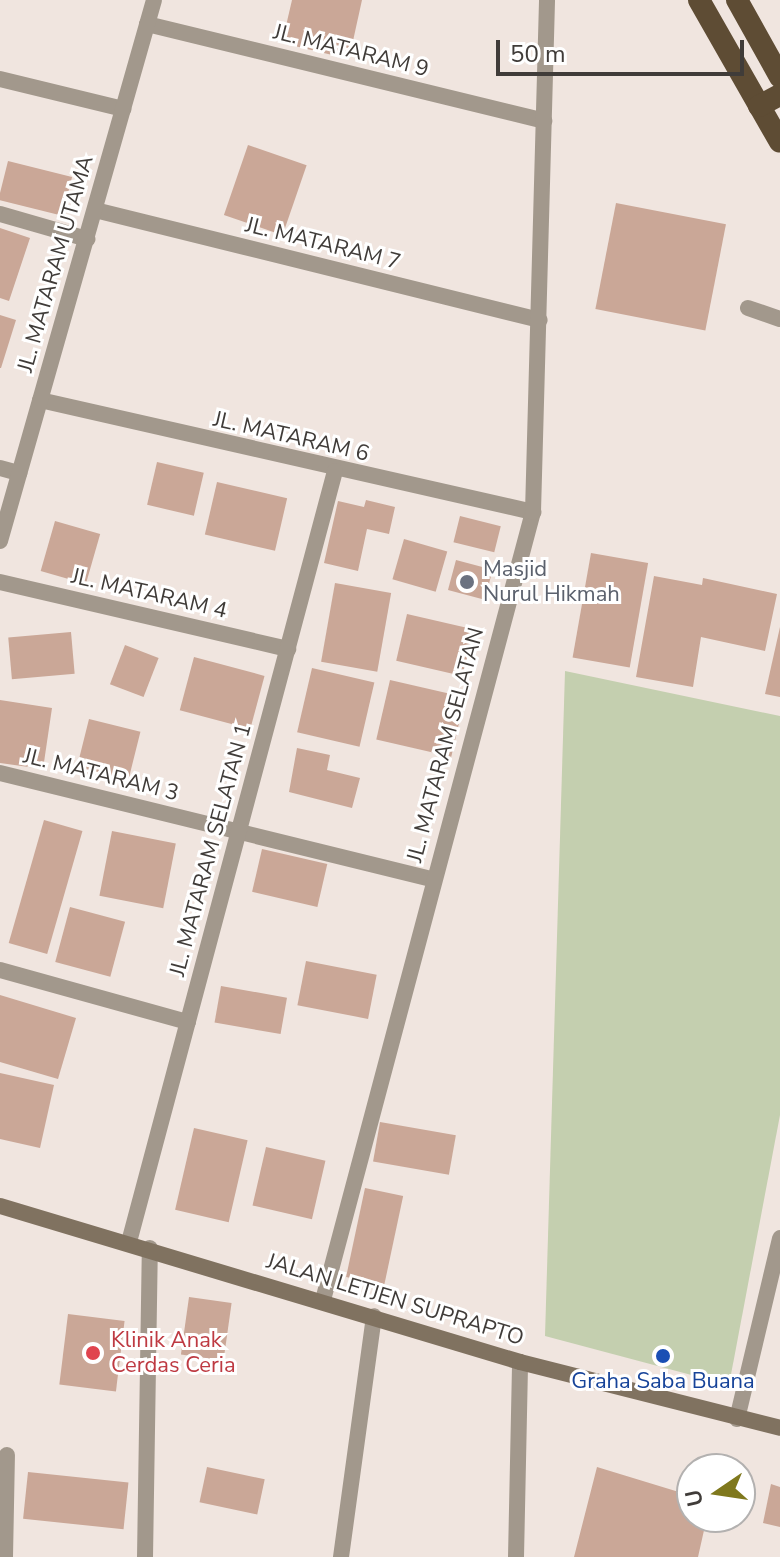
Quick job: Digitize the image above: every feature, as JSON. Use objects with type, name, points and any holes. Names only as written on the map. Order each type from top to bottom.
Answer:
[{"type":"highway","points":[[699,0],[780,142]]},
{"type":"highway","points":[[737,0],[780,77]]},
{"type":"highway","points":[[759,106],[780,95]]},
{"type":"main road","name":"JALAN LETJEN SUPRAPTO","points":[[0,1206],[150,1248],[520,1362],[780,1428]]},
{"type":"street","name":"JL. MATARAM UTAMA","points":[[0,541],[154,0]]},
{"type":"street","name":"JL. MATARAM SELATAN","points":[[323,1300],[432,879],[533,512],[547,0]]},
{"type":"street","name":"JL. MATARAM 9","points":[[147,24],[544,121]]},
{"type":"street","points":[[0,79],[123,109]]},
{"type":"street","name":"JL. MATARAM 7","points":[[95,210],[540,320]]},
{"type":"street","points":[[0,214],[87,239]]},
{"type":"street","points":[[748,308],[780,319]]},
{"type":"street","name":"JL. MATARAM 6","points":[[40,400],[335,471],[533,512]]},
{"type":"street","points":[[0,468],[19,473]]},
{"type":"street","name":"JL. MATARAM SELATAN 1","points":[[129,1242],[335,471]]},
{"type":"street","name":"JL. MATARAM 4","points":[[0,582],[288,649]]},
{"type":"street","name":"JL. MATARAM 3","points":[[0,773],[432,879]]},
{"type":"street","points":[[0,970],[188,1022]]},
{"type":"street","points":[[737,1419],[768,1302],[780,1238]]},
{"type":"street","points":[[145,1557],[150,1248]]},
{"type":"street","points":[[341,1557],[374,1316]]},
{"type":"street","points":[[516,1557],[520,1362]]},
{"type":"street","points":[[4,1551],[7,1455]]},
{"type":"green space","points":[[565,671],[780,716],[780,1115],[729,1385],[545,1336]]},
{"type":"building","points":[[292,0],[362,0],[349,59],[282,43]]},
{"type":"building","points":[[248,145],[307,165],[283,235],[224,215]]},
{"type":"building","points":[[8,161],[72,177],[62,216],[0,200]]},
{"type":"building","points":[[616,203],[726,224],[705,330],[595,309]]},
{"type":"building","points":[[0,228],[30,238],[9,301],[0,298]]},
{"type":"building","points":[[0,315],[16,320],[1,368],[0,368]]},
{"type":"building","points":[[157,462],[204,473],[194,516],[147,505]]},
{"type":"building","points":[[217,482],[287,498],[275,551],[205,535]]},
{"type":"building","points":[[366,500],[395,507],[389,534],[367,529],[358,571],[324,563],[338,501],[364,507]]},
{"type":"building","points":[[460,516],[501,526],[494,552],[453,542]]},
{"type":"building","points":[[55,521],[100,534],[86,584],[41,571]]},
{"type":"building","points":[[404,539],[447,551],[436,592],[392,579]]},
{"type":"building","points":[[591,553],[648,563],[630,667],[573,657]]},
{"type":"building","points":[[456,560],[493,570],[485,600],[448,590]]},
{"type":"building","points":[[654,576],[702,585],[703,578],[777,594],[765,651],[701,637],[693,687],[636,677]]},
{"type":"building","points":[[335,583],[391,593],[377,672],[321,662]]},
{"type":"building","points":[[407,614],[474,630],[463,676],[396,661]]},
{"type":"building","points":[[780,627],[780,697],[765,694]]},
{"type":"building","points":[[71,632],[75,674],[12,679],[8,637]]},
{"type":"building","points":[[125,645],[159,658],[144,697],[110,684]]},
{"type":"building","points":[[194,657],[265,676],[250,729],[180,710]]},
{"type":"building","points":[[312,668],[374,682],[360,747],[297,732]]},
{"type":"building","points":[[390,680],[465,697],[451,757],[376,739]]},
{"type":"building","points":[[0,700],[52,708],[43,769],[0,763]]},
{"type":"building","points":[[89,719],[140,732],[127,784],[76,771]]},
{"type":"building","points":[[297,748],[330,755],[327,770],[360,778],[352,808],[289,792]]},
{"type":"building","points":[[44,820],[82,831],[47,954],[9,943]]},
{"type":"building","points":[[112,831],[176,843],[163,908],[99,896]]},
{"type":"building","points":[[262,849],[327,864],[317,907],[252,892]]},
{"type":"building","points":[[70,907],[125,922],[110,977],[55,962]]},
{"type":"building","points":[[306,961],[377,975],[368,1019],[297,1005]]},
{"type":"building","points":[[221,986],[287,998],[281,1034],[215,1022]]},
{"type":"building","points":[[0,995],[76,1018],[58,1079],[0,1062]]},
{"type":"building","points":[[0,1073],[54,1085],[40,1148],[0,1139]]},
{"type":"building","points":[[380,1122],[456,1135],[449,1175],[373,1161]]},
{"type":"building","points":[[194,1128],[248,1140],[229,1222],[175,1210]]},
{"type":"building","points":[[266,1147],[325,1161],[312,1219],[253,1205]]},
{"type":"building","points":[[365,1188],[403,1196],[384,1285],[346,1277]]},
{"type":"building","points":[[189,1297],[232,1303],[224,1360],[181,1354]]},
{"type":"building","name":"Klinik Anak Cerdas Ceria","points":[[68,1314],[125,1321],[116,1391],[59,1384]]},
{"type":"building","points":[[207,1467],[265,1479],[257,1514],[200,1502]]},
{"type":"building","points":[[597,1467],[676,1491],[676,1533],[703,1533],[698,1557],[574,1557]]},
{"type":"building","points":[[28,1472],[128,1483],[124,1529],[23,1519]]},
{"type":"building","points":[[771,1484],[780,1487],[780,1527],[763,1523]]},
{"type":"place","name":"Masjid Nurul Hikmah","points":[[467,582]]},
{"type":"place","name":"Klinik Anak Cerdas Ceria","points":[[93,1353]]},
{"type":"place","name":"Graha Saba Buana","points":[[663,1356]]}]
